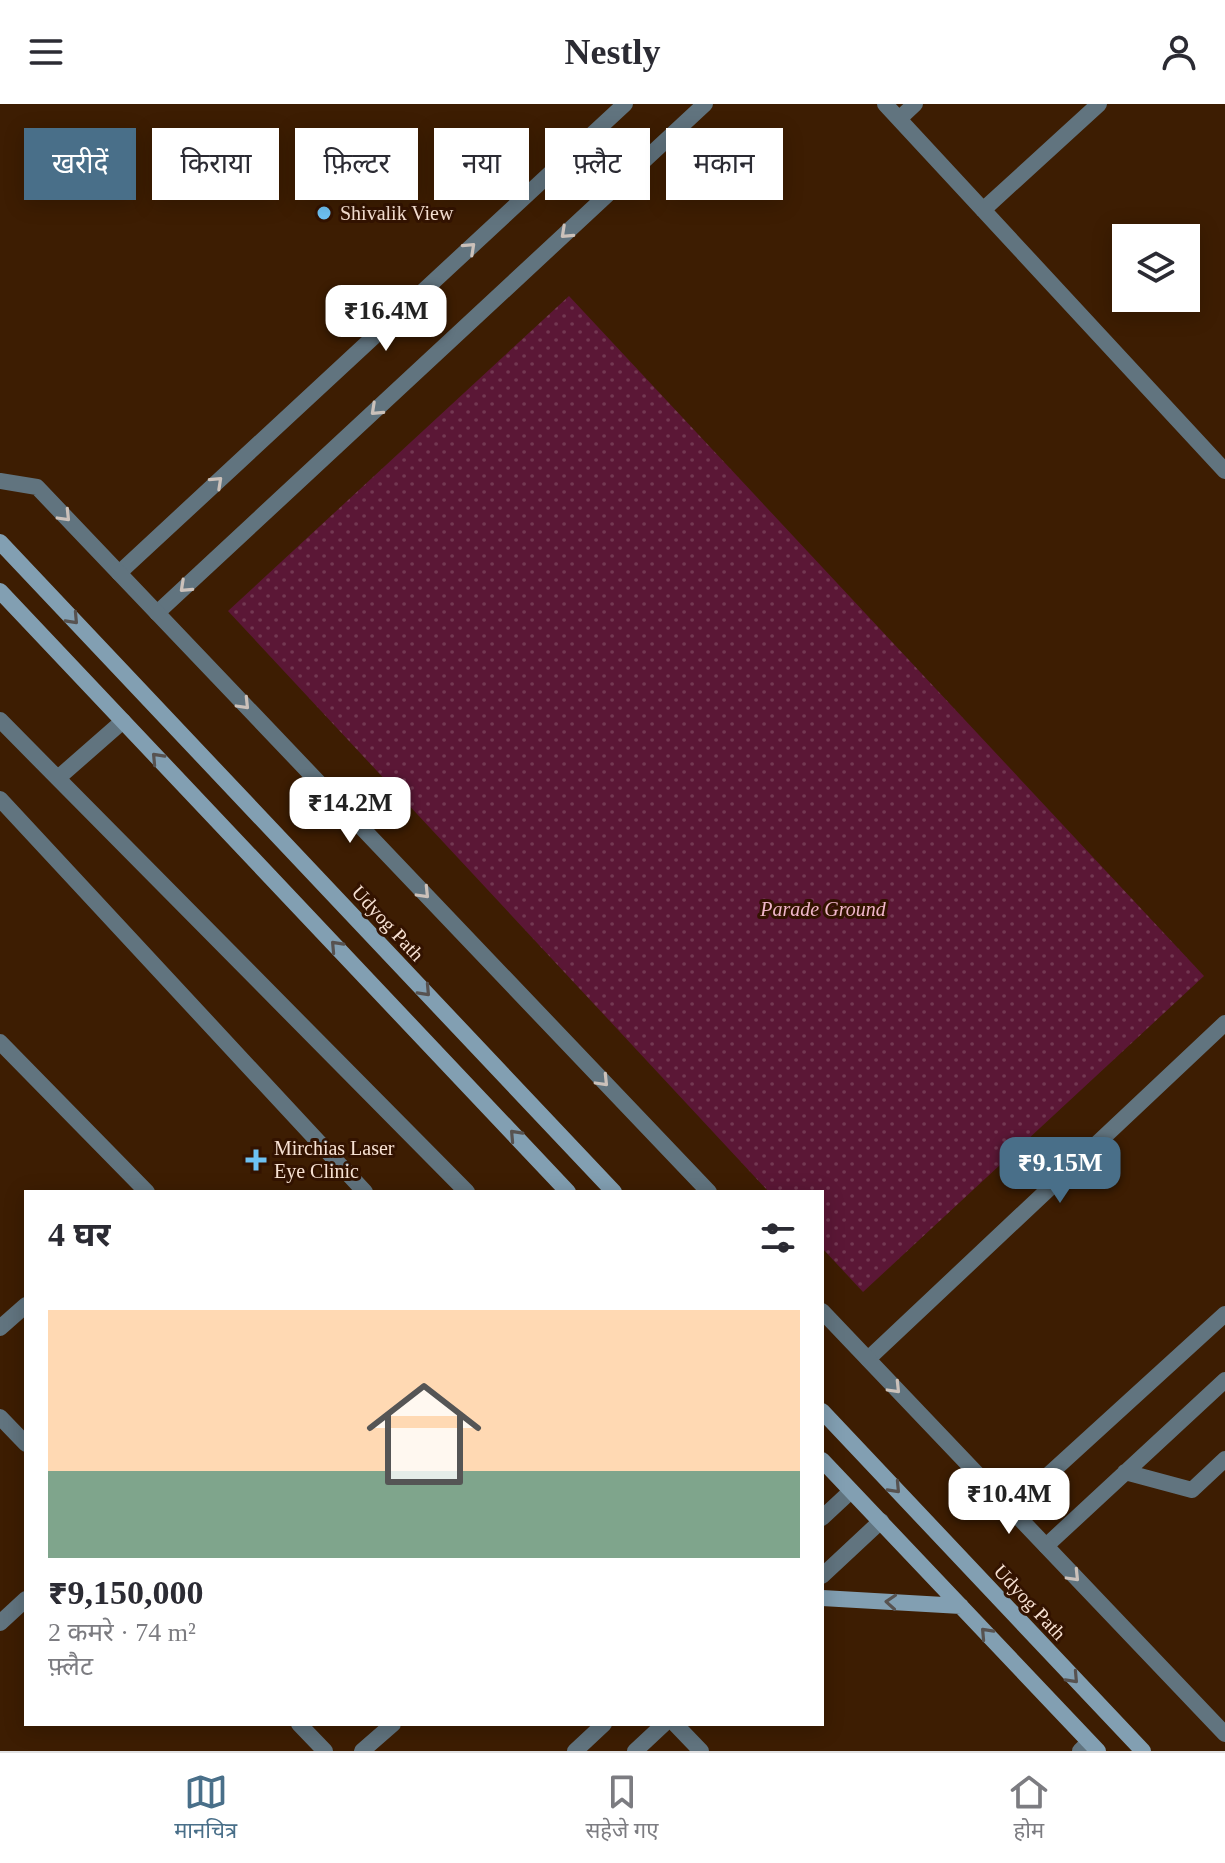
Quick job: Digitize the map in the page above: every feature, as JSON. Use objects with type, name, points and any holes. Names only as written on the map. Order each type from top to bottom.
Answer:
[{"type":"main road","name":"Udyog Path","points":[[0,542],[612,1190]]},
{"type":"main road","points":[[0,591],[566,1190]]},
{"type":"main road","name":"Udyog Path","points":[[824,1413],[1143,1751]]},
{"type":"main road","points":[[824,1462],[961,1606],[1089,1748]]},
{"type":"main road","points":[[824,1598],[961,1606]]},
{"type":"street","points":[[119,573],[625,104]]},
{"type":"street","points":[[157,613],[705,104]]},
{"type":"street","points":[[885,104],[1225,471]]},
{"type":"street","points":[[899,119],[915,104]]},
{"type":"street","points":[[983,210],[1099,104]]},
{"type":"street","points":[[0,481],[37,487],[707,1190]]},
{"type":"street","points":[[0,720],[465,1190]]},
{"type":"street","points":[[58,778],[123,721]]},
{"type":"street","points":[[0,799],[363,1190]]},
{"type":"street","points":[[868,1359],[1225,1023]]},
{"type":"street","points":[[0,1042],[145,1190]]},
{"type":"street","points":[[0,1328],[24,1307]]},
{"type":"street","points":[[824,1313],[1225,1734]]},
{"type":"street","points":[[1011,1509],[1225,1314]]},
{"type":"street","points":[[1046,1546],[1225,1380]]},
{"type":"street","points":[[0,1417],[24,1442]]},
{"type":"street","points":[[1125,1472],[1192,1490],[1225,1459]]},
{"type":"street","points":[[824,1516],[851,1491]]},
{"type":"street","points":[[824,1574],[881,1521]]},
{"type":"street","points":[[0,1623],[24,1601]]},
{"type":"street","points":[[301,1726],[325,1751]]},
{"type":"street","points":[[362,1751],[391,1726]]},
{"type":"street","points":[[575,1751],[602,1726]]},
{"type":"street","points":[[635,1751],[662,1726]]},
{"type":"street","points":[[677,1726],[701,1751]]},
{"type":"green space","name":"Parade Ground","points":[[569,296],[1204,976],[863,1292],[824,1250],[824,1190],[767,1190],[228,611]]},
{"type":"place","name":"Shivalik View","points":[[324,213]]},
{"type":"place","name":"Mirchias Laser Eye Clinic","points":[[256,1160]]}]
